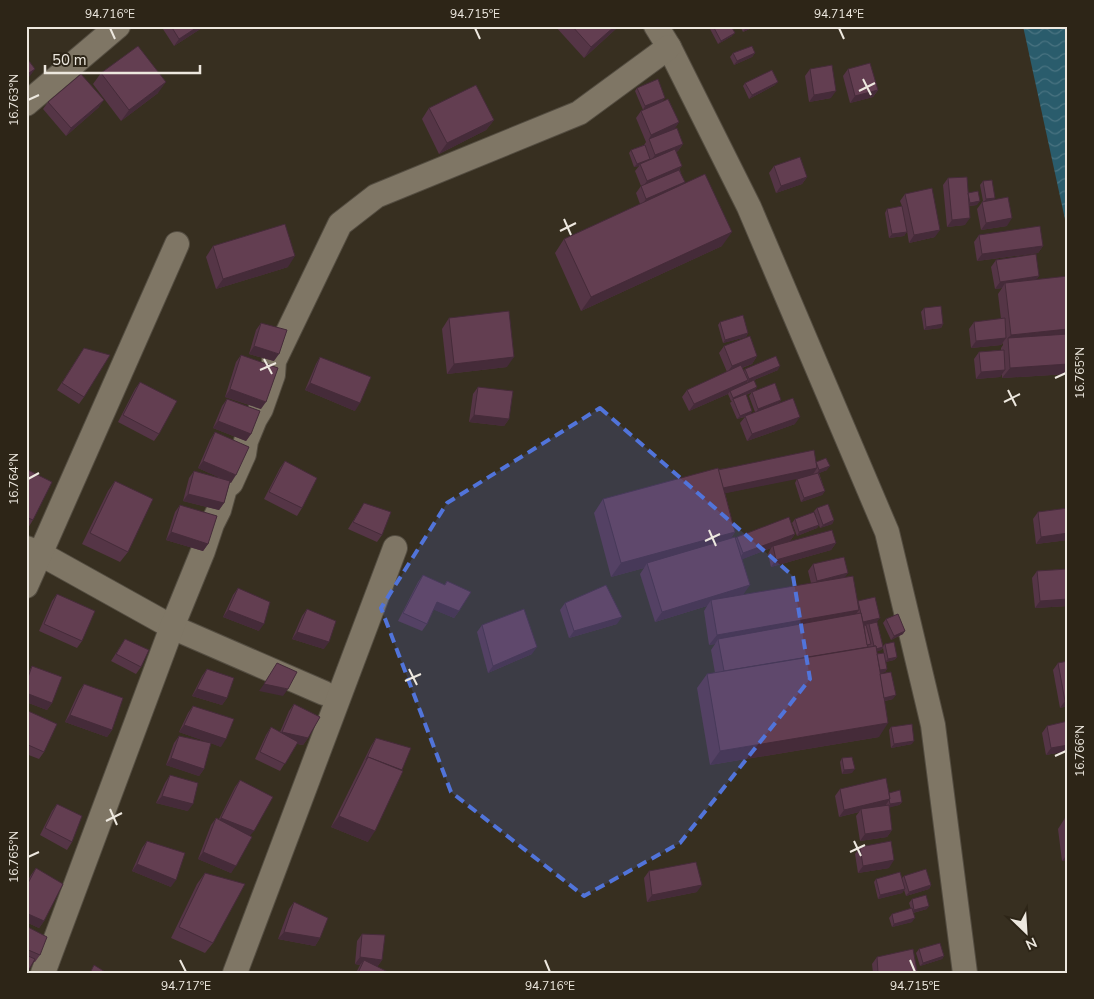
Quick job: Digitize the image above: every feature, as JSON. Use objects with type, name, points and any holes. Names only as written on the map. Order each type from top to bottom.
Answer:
[{"type":"street","points":[[26,104],[118,26]]},
{"type":"street","points":[[656,26],[669,47],[749,207],[888,532],[933,725],[966,973]]},
{"type":"street","points":[[43,973],[172,627],[219,510],[225,488],[231,483],[244,454],[246,441],[254,419],[261,409],[273,375],[274,361],[340,224],[376,196],[579,113],[669,47]]},
{"type":"street","points":[[26,586],[33,550],[177,244]]},
{"type":"street","points":[[235,973],[395,548]]},
{"type":"street","points":[[33,550],[172,627],[324,692]]},
{"type":"highlighted area","points":[[600,408],[793,576],[810,679],[680,843],[584,896],[451,792],[381,608],[447,503]]},
{"type":"water","points":[[1023,26],[1068,26],[1068,233]]},
{"type":"building","points":[[171,26],[199,26],[179,39]]},
{"type":"building","points":[[572,26],[615,26],[591,47]]},
{"type":"building","points":[[713,26],[731,26],[735,33],[721,41]]},
{"type":"building","points":[[138,46],[166,82],[129,110],[101,73]]},
{"type":"building","points":[[752,46],[755,53],[737,61],[733,53]]},
{"type":"building","points":[[26,57],[35,69],[26,75]]},
{"type":"building","points":[[870,63],[878,90],[855,96],[848,69]]},
{"type":"building","points":[[832,65],[836,91],[814,95],[810,69]]},
{"type":"building","points":[[772,70],[778,82],[752,95],[745,83]]},
{"type":"building","points":[[81,74],[104,100],[71,128],[48,102]]},
{"type":"building","points":[[658,79],[665,98],[645,106],[637,88]]},
{"type":"building","points":[[476,85],[494,120],[447,143],[429,108]]},
{"type":"building","points":[[668,99],[679,122],[651,135],[641,111]]},
{"type":"building","points":[[677,128],[683,144],[655,155],[649,139]]},
{"type":"building","points":[[645,145],[650,159],[637,164],[631,150]]},
{"type":"building","points":[[675,149],[682,166],[647,181],[640,164]]},
{"type":"building","points":[[800,157],[807,177],[781,186],[774,166]]},
{"type":"building","points":[[679,170],[685,182],[646,199],[641,186]]},
{"type":"building","points":[[705,174],[732,232],[591,297],[564,239]]},
{"type":"building","points":[[967,177],[970,218],[952,220],[948,178]]},
{"type":"building","points":[[992,180],[995,198],[986,199],[983,181]]},
{"type":"building","points":[[932,188],[940,230],[914,235],[905,194]]},
{"type":"building","points":[[978,191],[980,201],[970,203],[968,193]]},
{"type":"building","points":[[1008,197],[1012,218],[986,223],[982,202]]},
{"type":"building","points":[[902,206],[907,232],[892,234],[887,209]]},
{"type":"building","points":[[285,224],[295,256],[223,279],[213,246]]},
{"type":"building","points":[[1040,226],[1043,246],[982,254],[979,235]]},
{"type":"building","points":[[1036,254],[1039,276],[1000,282],[996,260]]},
{"type":"building","points":[[1068,276],[1068,329],[1011,335],[1005,283]]},
{"type":"building","points":[[941,306],[943,324],[926,327],[924,308]]},
{"type":"building","points":[[509,311],[514,357],[454,364],[449,318]]},
{"type":"building","points":[[743,315],[748,333],[725,340],[720,322]]},
{"type":"building","points":[[1005,318],[1006,338],[976,341],[974,322]]},
{"type":"building","points":[[261,323],[287,330],[279,354],[254,346]]},
{"type":"building","points":[[1068,334],[1068,364],[1010,368],[1008,338]]},
{"type":"building","points":[[750,336],[757,356],[732,366],[724,346]]},
{"type":"building","points":[[84,348],[110,355],[84,397],[62,383]]},
{"type":"building","points":[[1004,350],[1005,370],[981,372],[979,352]]},
{"type":"building","points":[[241,355],[278,368],[266,402],[230,389]]},
{"type":"building","points":[[776,356],[780,366],[749,379],[745,369]]},
{"type":"building","points":[[320,357],[371,377],[360,403],[310,383]]},
{"type":"building","points":[[741,365],[748,380],[694,404],[687,390]]},
{"type":"building","points":[[754,380],[757,387],[733,398],[730,391]]},
{"type":"building","points":[[140,382],[177,401],[159,434],[123,415]]},
{"type":"building","points":[[775,383],[781,400],[758,409],[752,392]]},
{"type":"building","points":[[478,387],[513,391],[509,419],[474,415]]},
{"type":"building","points":[[746,394],[752,411],[740,416],[733,399]]},
{"type":"building","points":[[793,398],[800,417],[752,434],[745,416]]},
{"type":"building","points":[[227,399],[260,411],[251,434],[218,421]]},
{"type":"building","points":[[215,432],[249,447],[236,475],[203,461]]},
{"type":"building","points":[[814,450],[817,468],[723,488],[718,470]]},
{"type":"building","points":[[826,458],[830,466],[819,470],[816,462]]},
{"type":"building","points":[[285,461],[317,478],[302,508],[269,492]]},
{"type":"building","points":[[718,468],[735,532],[621,563],[603,499]]},
{"type":"building","points":[[26,469],[52,482],[33,520],[26,517]]},
{"type":"building","points":[[194,471],[230,481],[224,503],[188,494]]},
{"type":"building","points":[[818,473],[825,491],[804,498],[797,479]]},
{"type":"building","points":[[115,481],[153,499],[128,552],[90,533]]},
{"type":"building","points":[[364,503],[391,512],[382,535],[353,522]]},
{"type":"building","points":[[828,504],[834,520],[823,525],[817,508]]},
{"type":"building","points":[[180,505],[217,516],[208,544],[171,532]]},
{"type":"building","points":[[1068,508],[1068,533],[1041,537],[1038,512]]},
{"type":"building","points":[[814,512],[819,525],[799,532],[795,519]]},
{"type":"building","points":[[789,517],[795,534],[743,553],[737,537]]},
{"type":"building","points":[[832,530],[836,543],[776,560],[773,546]]},
{"type":"building","points":[[735,537],[750,585],[662,612],[647,563]]},
{"type":"building","points":[[844,557],[848,573],[817,581],[813,564]]},
{"type":"building","points":[[1068,569],[1068,599],[1040,601],[1037,571]]},
{"type":"building","points":[[423,575],[445,585],[447,581],[471,592],[459,611],[437,602],[427,624],[403,613]]},
{"type":"building","points":[[853,576],[859,610],[717,635],[711,600]]},
{"type":"building","points":[[606,585],[622,617],[574,631],[565,603]]},
{"type":"building","points":[[238,588],[270,602],[264,624],[228,610]]},
{"type":"building","points":[[57,594],[95,611],[82,641],[44,624]]},
{"type":"building","points":[[875,597],[880,618],[863,622],[858,601]]},
{"type":"building","points":[[307,609],[336,621],[329,642],[297,632]]},
{"type":"building","points":[[524,609],[537,647],[493,666],[482,625]]},
{"type":"building","points":[[861,613],[868,647],[724,671],[718,639]]},
{"type":"building","points":[[898,614],[905,631],[894,636],[886,619]]},
{"type":"building","points":[[877,622],[883,647],[876,649],[869,624]]},
{"type":"building","points":[[866,625],[871,644],[867,645],[864,626]]},
{"type":"building","points":[[125,639],[149,650],[141,667],[116,654]]},
{"type":"building","points":[[894,642],[897,657],[888,659],[885,644]]},
{"type":"building","points":[[876,646],[888,723],[720,751],[707,674]]},
{"type":"building","points":[[884,653],[887,669],[880,670],[877,654]]},
{"type":"building","points":[[1068,661],[1068,700],[1065,701],[1058,663]]},
{"type":"building","points":[[277,663],[297,672],[288,689],[264,684]]},
{"type":"building","points":[[32,666],[62,677],[52,703],[26,693],[26,683]]},
{"type":"building","points":[[207,669],[234,678],[227,698],[197,689]]},
{"type":"building","points":[[891,672],[896,695],[884,698],[880,674]]},
{"type":"building","points":[[84,684],[123,698],[112,730],[70,715]]},
{"type":"building","points":[[294,704],[320,717],[308,738],[282,732]]},
{"type":"building","points":[[193,706],[234,719],[226,739],[184,725]]},
{"type":"building","points":[[26,710],[57,724],[44,752],[26,744]]},
{"type":"building","points":[[1068,721],[1068,745],[1051,748],[1047,726]]},
{"type":"building","points":[[912,724],[914,741],[894,744],[891,727]]},
{"type":"building","points":[[271,727],[298,742],[285,764],[260,752]]},
{"type":"building","points":[[179,736],[211,743],[204,769],[171,758]]},
{"type":"building","points":[[376,738],[411,748],[402,770],[368,757],[366,760]]},
{"type":"building","points":[[368,757],[403,771],[375,831],[339,816]]},
{"type":"building","points":[[852,757],[855,769],[844,770],[842,758]]},
{"type":"building","points":[[170,775],[198,783],[193,804],[162,796]]},
{"type":"building","points":[[886,778],[890,799],[844,810],[840,789]]},
{"type":"building","points":[[240,780],[273,797],[254,831],[221,818]]},
{"type":"building","points":[[900,790],[902,802],[890,804],[889,793]]},
{"type":"building","points":[[57,804],[82,816],[72,842],[45,828]]},
{"type":"building","points":[[889,805],[892,830],[865,834],[861,809]]},
{"type":"building","points":[[216,818],[252,837],[236,866],[203,852]]},
{"type":"building","points":[[1065,818],[1068,818],[1068,838]]},
{"type":"building","points":[[147,841],[185,853],[176,880],[137,864]]},
{"type":"building","points":[[891,841],[894,860],[863,866],[860,847]]},
{"type":"building","points":[[696,862],[702,885],[652,895],[649,871]]},
{"type":"building","points":[[36,868],[63,884],[44,921],[26,913],[26,887]]},
{"type":"building","points":[[926,869],[931,885],[909,892],[904,876]]},
{"type":"building","points":[[900,872],[905,889],[880,895],[876,879]]},
{"type":"building","points":[[205,873],[245,884],[213,943],[179,927]]},
{"type":"building","points":[[926,895],[929,906],[914,910],[912,899]]},
{"type":"building","points":[[294,902],[328,918],[320,938],[284,932]]},
{"type":"building","points":[[912,908],[915,918],[894,924],[892,914]]},
{"type":"building","points":[[26,926],[47,937],[40,955],[26,949]]},
{"type":"building","points":[[362,934],[385,935],[382,960],[360,957]]},
{"type":"building","points":[[940,943],[944,956],[923,963],[919,949]]},
{"type":"building","points":[[913,949],[917,971],[908,973],[878,973],[877,957]]},
{"type":"building","points":[[26,955],[35,959],[27,973],[26,973]]},
{"type":"building","points":[[364,960],[388,972],[358,973]]},
{"type":"building","points":[[94,965],[107,973],[90,973]]}]
